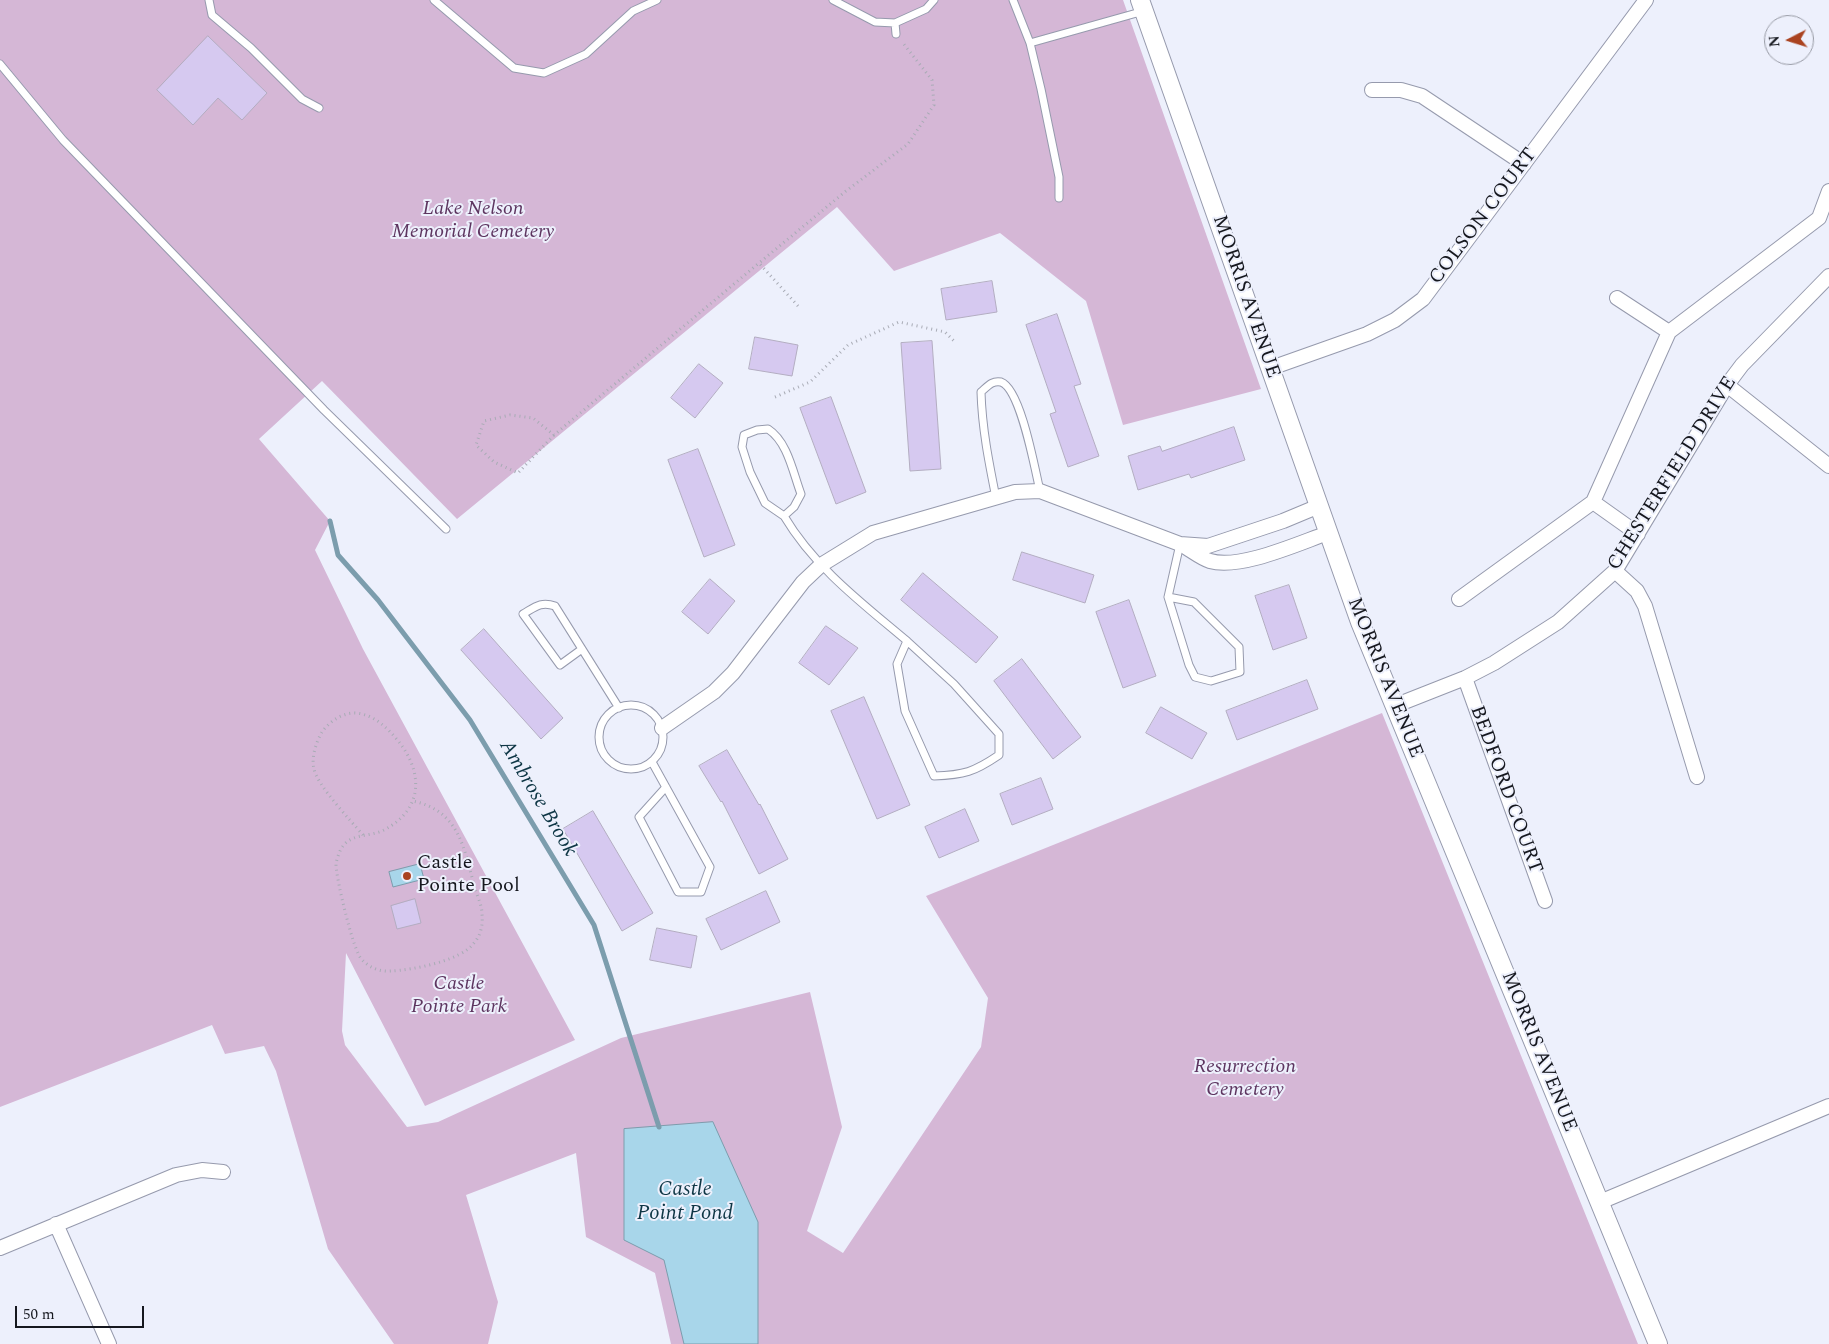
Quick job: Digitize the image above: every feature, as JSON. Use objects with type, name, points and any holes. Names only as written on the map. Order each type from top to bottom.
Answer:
[{"type":"street","name":"COLSON COURT","points":[[1270,368],[1367,334],[1395,320],[1423,300],[1643,1]]},
{"type":"street","name":"MORRIS AVENUE","points":[[1142,5],[1360,622],[1658,1344]]},
{"type":"street","points":[[1372,90],[1401,90],[1422,96],[1524,164]]},
{"type":"street","points":[[1459,599],[1593,502],[1669,332],[1824,222],[1829,192]]},
{"type":"street","name":"CHESTERFIELD DRIVE","points":[[1394,706],[1465,678],[1494,664],[1558,622],[1615,571],[1727,385],[1742,365],[1829,276]]},
{"type":"street","points":[[1617,298],[1669,332]]},
{"type":"street","points":[[1727,385],[1829,466]]},
{"type":"street","points":[[662,728],[714,692],[733,673],[802,582],[820,564],[873,532],[1015,492],[1040,491],[1180,544],[1210,561],[1228,563],[1259,557],[1328,533]]},
{"type":"street","points":[[1593,502],[1638,534]]},
{"type":"street","points":[[1180,544],[1208,546],[1283,521],[1319,506]]},
{"type":"street","points":[[1615,571],[1637,591],[1646,606],[1697,776]]},
{"type":"street","name":"BEDFORD COURT","points":[[1465,678],[1545,901]]},
{"type":"street","points":[[1600,1202],[1829,1106]]},
{"type":"street","points":[[0,1248],[176,1175],[202,1170],[223,1172]]},
{"type":"street","points":[[56,1224],[109,1344]]},
{"type":"lane","points":[[209,0],[212,15],[251,48],[302,99],[320,108]]},
{"type":"lane","points":[[434,0],[514,68],[544,73],[586,54],[633,11],[658,0]]},
{"type":"lane","points":[[833,0],[875,22],[895,23],[926,9],[934,0]]},
{"type":"lane","points":[[1012,0],[1030,44],[1052,135],[1059,177],[1059,198]]},
{"type":"lane","points":[[1030,44],[1142,5]]},
{"type":"lane","points":[[895,23],[896,34]]},
{"type":"lane","points":[[0,64],[63,140],[324,410],[446,529]]},
{"type":"lane","points":[[996,498],[981,414],[981,392],[992,382],[1000,382],[1009,387],[1024,421],[1040,491]]},
{"type":"lane","points":[[784,516],[794,507],[801,494],[787,454],[776,434],[768,429],[757,430],[744,435],[742,447],[750,472],[765,503],[784,516],[794,534],[837,582],[907,641],[954,684],[999,734],[999,755],[980,769],[955,775],[934,776],[905,711],[897,664],[907,641]]},
{"type":"lane","points":[[1168,598],[1194,602],[1239,648],[1240,672],[1211,681],[1196,677],[1189,665],[1168,598],[1180,544]]},
{"type":"lane","points":[[582,649],[560,665],[523,614],[546,603],[555,606],[582,649],[619,708]]},
{"type":"lane","points":[[629,705],[645,708],[658,718],[662,728],[664,738],[658,756],[642,768],[632,770],[621,768],[611,762],[604,754],[600,744],[600,733],[603,723],[609,714],[629,705]]},
{"type":"lane","points":[[652,762],[666,787],[710,867],[701,892],[678,892],[639,817],[666,787]]},
{"type":"path","points":[[554,435],[533,418],[510,415],[484,421],[476,445],[494,462],[518,473],[554,435],[846,191],[908,144],[934,105],[932,80],[896,34]]},
{"type":"path","points":[[759,263],[798,306]]},
{"type":"path","points":[[775,397],[810,382],[848,345],[899,322],[945,332],[955,342]]},
{"type":"path","points":[[363,835],[320,783],[314,770],[316,747],[326,726],[340,716],[355,713],[382,722],[401,743],[410,757],[417,783],[413,802],[408,810],[388,828],[375,834],[355,837],[344,844],[338,857],[336,864],[341,892],[356,948],[364,962],[378,970],[395,971],[446,961],[466,952],[478,938],[482,929],[482,912],[462,844],[454,827],[440,813],[432,807],[413,802]]},
{"type":"green space","points":[[0,0],[1123,0],[1261,389],[1123,425],[1086,301],[1000,233],[894,271],[837,207],[457,519],[322,381],[259,439],[330,521],[315,550],[363,649],[575,1040],[425,1106],[346,953],[342,1031],[345,1045],[407,1127],[438,1122],[621,1038],[810,992],[842,1127],[807,1231],[843,1253],[981,1047],[988,998],[926,896],[1382,713],[1638,1344],[671,1344],[655,1273],[586,1237],[576,1153],[466,1195],[498,1302],[488,1344],[394,1344],[328,1249],[276,1071],[264,1046],[225,1054],[212,1025],[0,1107]]},
{"type":"water","name":"Castle Pointe Pool","points":[[420,864],[424,879],[393,887],[389,872]]},
{"type":"water","name":"Castle Point Pond","points":[[713,1122],[758,1222],[758,1344],[684,1344],[664,1260],[624,1240],[624,1129]]},
{"type":"building","points":[[208,36],[267,93],[242,120],[218,98],[193,125],[157,90]]},
{"type":"building","points":[[992,281],[997,312],[946,320],[941,289]]},
{"type":"building","points":[[1057,314],[1081,384],[1074,386],[1099,456],[1068,467],[1050,414],[1056,412],[1026,325]]},
{"type":"building","points":[[755,337],[798,345],[792,376],[749,369]]},
{"type":"building","points":[[932,341],[941,469],[910,471],[901,343]]},
{"type":"building","points":[[699,364],[723,383],[695,418],[671,398]]},
{"type":"building","points":[[831,397],[866,492],[836,504],[800,408]]},
{"type":"building","points":[[1234,427],[1245,460],[1191,478],[1189,474],[1138,490],[1128,456],[1160,446],[1162,451]]},
{"type":"building","points":[[698,449],[735,545],[704,557],[668,460]]},
{"type":"building","points":[[1022,552],[1094,575],[1085,603],[1013,580]]},
{"type":"building","points":[[923,573],[998,637],[976,663],[901,600]]},
{"type":"building","points":[[710,579],[735,601],[708,634],[682,612]]},
{"type":"building","points":[[1289,585],[1307,638],[1273,650],[1255,596]]},
{"type":"building","points":[[1129,600],[1156,676],[1123,688],[1096,612]]},
{"type":"building","points":[[826,626],[858,648],[829,685],[799,663]]},
{"type":"building","points":[[484,629],[563,718],[541,739],[461,650]]},
{"type":"building","points":[[1022,659],[1081,737],[1053,759],[994,681]]},
{"type":"building","points":[[1307,680],[1318,709],[1237,740],[1226,711]]},
{"type":"building","points":[[864,697],[910,805],[877,819],[831,711]]},
{"type":"building","points":[[1161,707],[1207,733],[1192,759],[1146,733]]},
{"type":"building","points":[[727,750],[760,804],[788,859],[759,874],[722,801],[699,766]]},
{"type":"building","points":[[1041,778],[1053,809],[1012,825],[1000,794]]},
{"type":"building","points":[[965,809],[979,841],[939,858],[925,827]]},
{"type":"building","points":[[593,811],[653,913],[622,931],[563,829]]},
{"type":"building","points":[[766,891],[780,922],[721,950],[706,919]]},
{"type":"building","points":[[415,899],[421,923],[397,929],[391,906]]},
{"type":"building","points":[[657,928],[697,936],[691,968],[650,960]]},
{"type":"waterway","name":"Ambrose Brook","points":[[330,521],[338,555],[378,600],[470,720],[594,925],[659,1127]]},
{"type":"place","name":"Castle Pointe Pool","points":[[407,876]]},
{"type":"park label","name":"Lake Nelson Memorial Cemetery","points":[[473,222]]},
{"type":"park label","name":"Castle Pointe Park","points":[[459,996]]},
{"type":"park label","name":"Resurrection Cemetery","points":[[1245,1080]]}]
